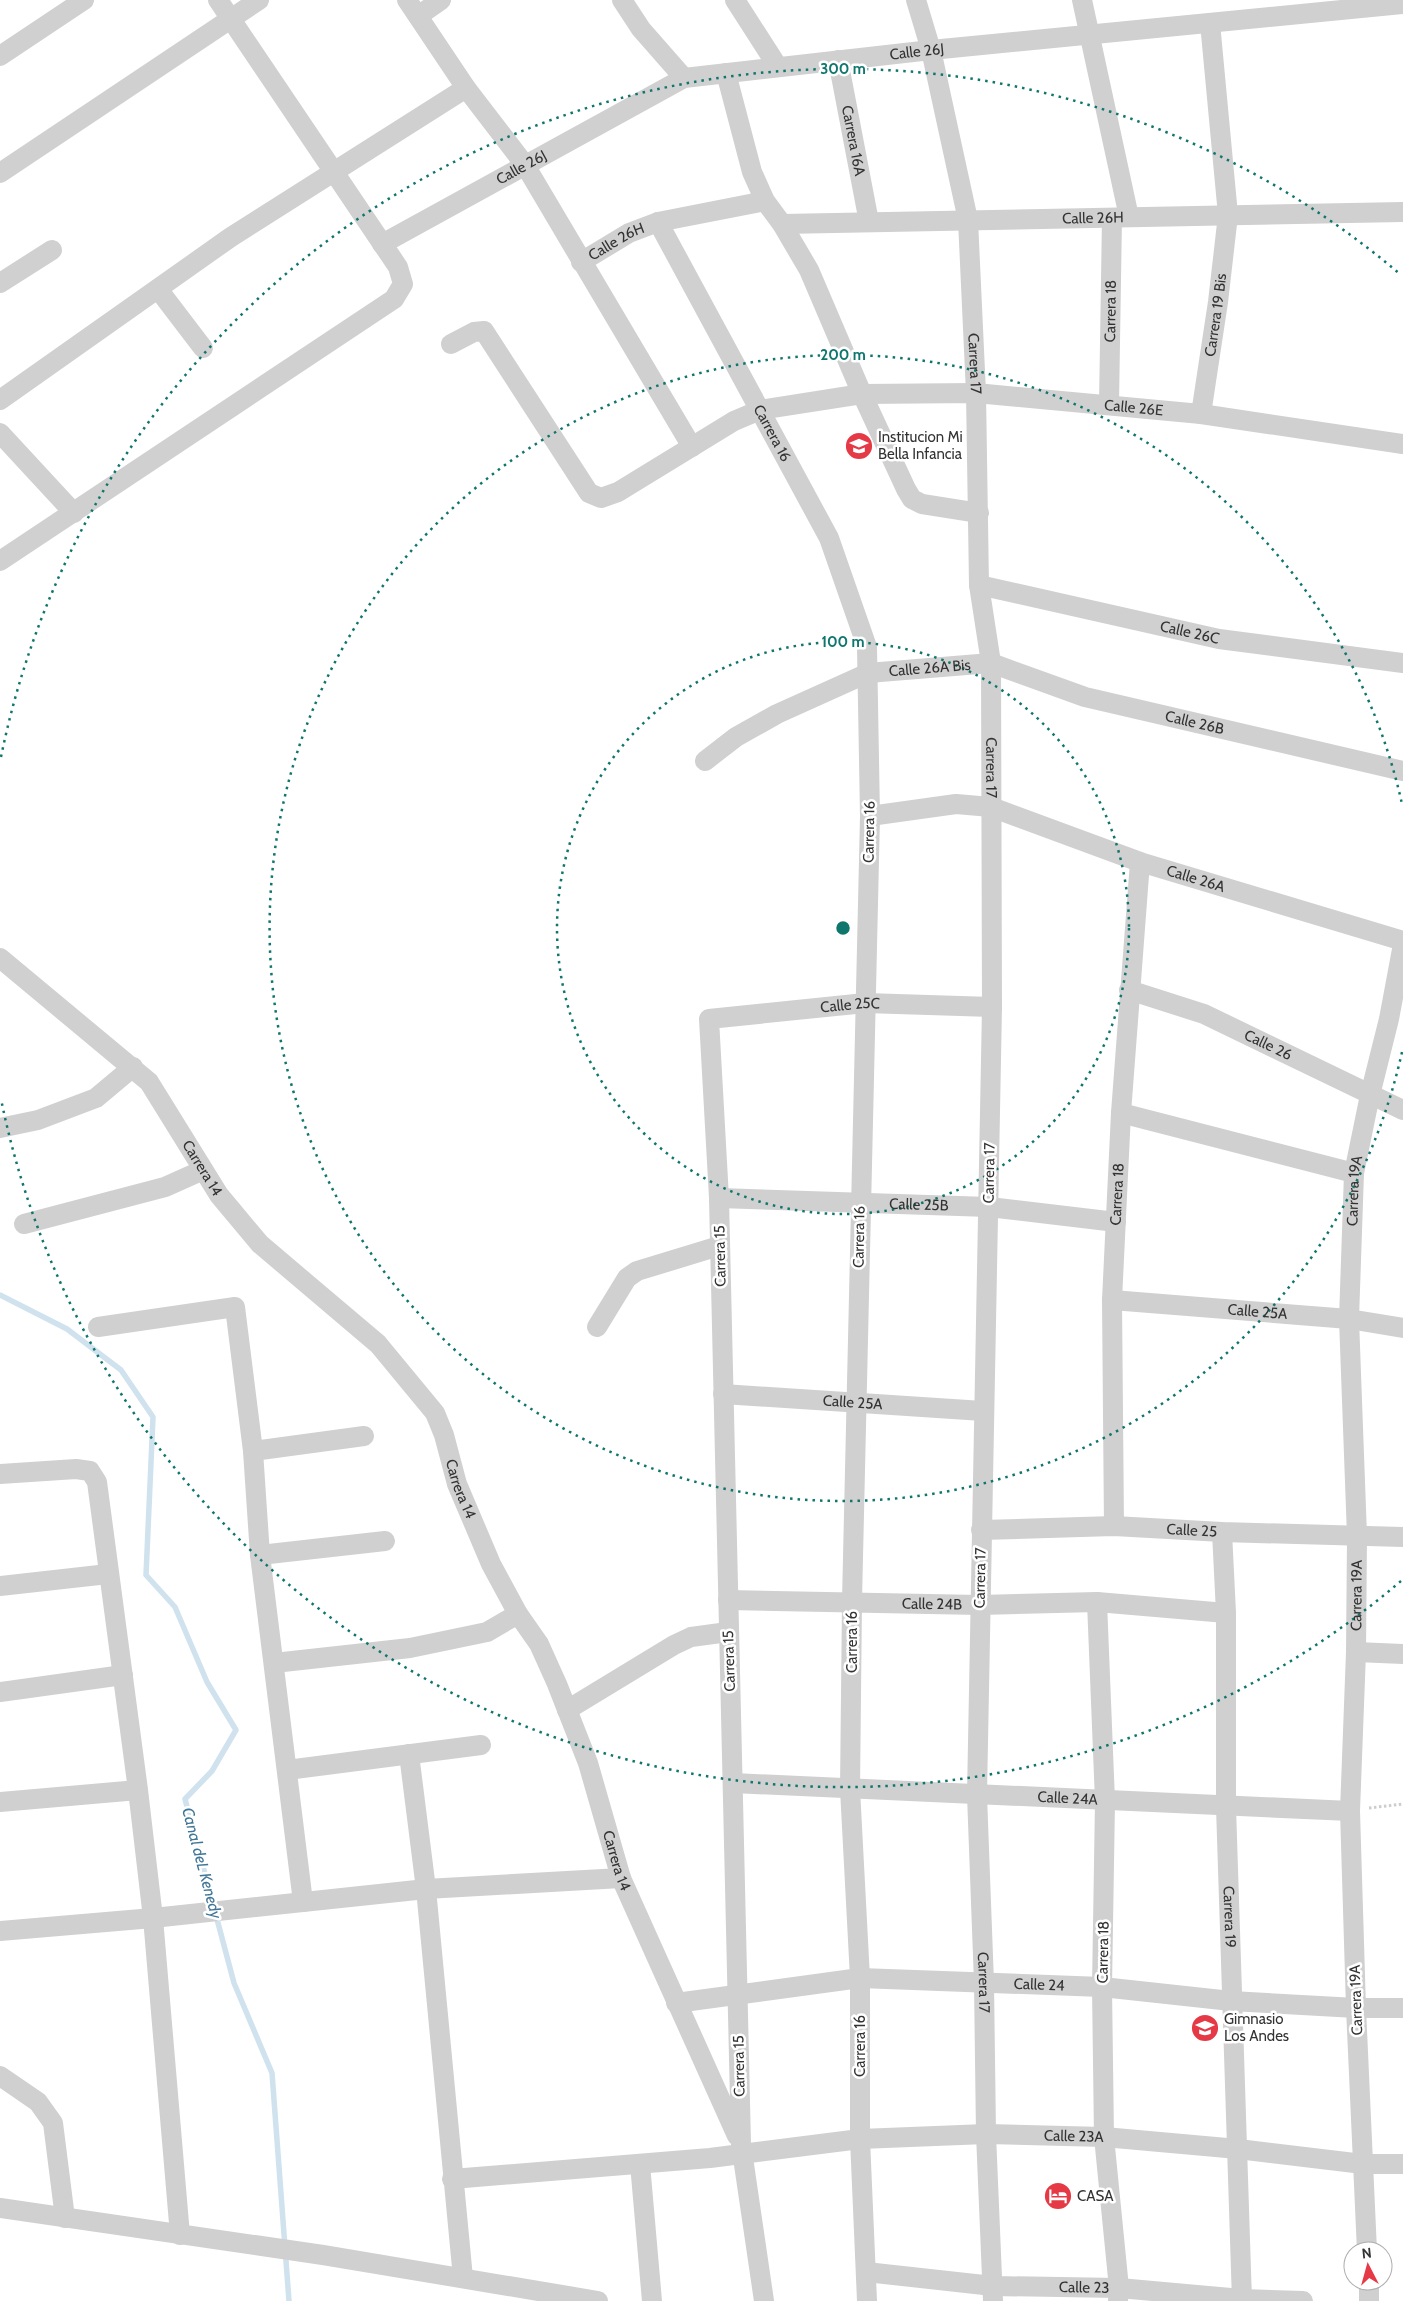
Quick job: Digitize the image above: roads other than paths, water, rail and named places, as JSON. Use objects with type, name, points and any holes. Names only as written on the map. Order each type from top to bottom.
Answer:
[{"type":"street","points":[[0,56],[84,0]]},
{"type":"street","points":[[0,561],[394,299],[404,284],[398,267],[332,172],[218,0]]},
{"type":"street","points":[[0,173],[259,0]]},
{"type":"street","points":[[412,8],[441,0]]},
{"type":"street","points":[[622,0],[642,29],[684,78]]},
{"type":"street","points":[[735,0],[778,67]]},
{"type":"street","name":"Carrera 17","points":[[916,0],[932,50],[968,220],[976,393],[979,584],[991,663],[992,1007],[977,1795],[984,1983],[986,2134],[993,2294]]},
{"type":"street","name":"Carrera 18","points":[[1082,0],[1090,34],[1121,218],[1109,405]]},
{"type":"street","name":"Calle 26J","points":[[382,244],[684,78],[932,50],[1403,4]]},
{"type":"street","name":"Calle 26H","points":[[412,8],[466,88],[525,165],[581,262],[629,233],[658,222],[765,201]]},
{"type":"street","name":"Carrera 19 Bis","points":[[1201,414],[1218,302],[1228,216],[1210,23]]},
{"type":"street","name":"Carrera 16A","points":[[838,60],[869,222]]},
{"type":"street","points":[[726,73],[752,172],[765,201],[782,224],[810,270],[862,394],[912,499],[922,504],[979,513]]},
{"type":"street","points":[[0,400],[231,237],[466,88]]},
{"type":"street","name":"Calle 26H","points":[[782,224],[1403,212]]},
{"type":"street","name":"Carrera 16","points":[[658,222],[829,538],[867,647],[870,816],[860,1203],[850,1789],[860,1978],[860,2139],[867,2301]]},
{"type":"street","points":[[0,283],[52,250]]},
{"type":"street","points":[[581,262],[692,447]]},
{"type":"street","points":[[158,289],[203,348]]},
{"type":"street","name":"Calle 26E","points":[[451,344],[474,332],[484,331],[589,493],[601,498],[618,492],[734,420],[760,410],[862,394],[976,393],[1109,405],[1201,414],[1403,444]]},
{"type":"street","points":[[0,433],[74,513]]},
{"type":"street","name":"Calle 26C","points":[[979,584],[1219,639],[1403,663]]},
{"type":"street","name":"Calle 26A Bis","points":[[705,761],[736,737],[777,714],[868,673],[991,663]]},
{"type":"street","name":"Calle 26B","points":[[991,663],[1085,697],[1403,771]]},
{"type":"street","name":"Calle 26A","points":[[870,816],[956,804],[991,807],[1140,862],[1403,943]]},
{"type":"street","name":"Carrera 18","points":[[1114,1526],[1112,1300],[1121,1112],[1140,862]]},
{"type":"street","name":"Carrera 19A","points":[[1367,2241],[1356,2008],[1350,1811],[1356,1652],[1357,1536],[1349,1319],[1354,1173],[1370,1095],[1396,1021],[1403,943]]},
{"type":"street","name":"Carrera 14","points":[[0,958],[149,1082],[219,1195],[260,1244],[378,1344],[435,1413],[444,1435],[457,1484],[492,1564],[518,1614],[539,1644],[567,1710],[588,1763],[621,1878],[742,2149]]},
{"type":"street","name":"Calle 26","points":[[1129,990],[1204,1014],[1403,1110]]},
{"type":"street","name":"Calle 25C","points":[[710,1019],[865,1003],[992,1007]]},
{"type":"street","name":"Carrera 15","points":[[710,1019],[719,1198],[742,2149],[764,2301]]},
{"type":"street","points":[[0,1128],[38,1120],[96,1098],[133,1067]]},
{"type":"street","points":[[1121,1112],[1354,1173]]},
{"type":"street","points":[[24,1224],[165,1187],[203,1170]]},
{"type":"street","name":"Calle 25B","points":[[719,1198],[989,1207],[1116,1222]]},
{"type":"street","points":[[597,1328],[627,1278],[637,1271],[719,1246]]},
{"type":"street","name":"Calle 25A","points":[[1112,1300],[1349,1319],[1403,1328]]},
{"type":"street","points":[[98,1327],[236,1307],[253,1451],[260,1555],[303,1902]]},
{"type":"street","name":"Calle 25A","points":[[723,1394],[856,1401],[984,1411]]},
{"type":"street","points":[[253,1451],[364,1436]]},
{"type":"street","points":[[0,1474],[76,1469],[90,1471],[97,1482],[153,1918],[180,2235]]},
{"type":"street","name":"Calle 25","points":[[981,1530],[1114,1526],[1222,1532],[1403,1537]]},
{"type":"street","name":"Carrera 19","points":[[1222,1532],[1226,1613],[1226,1807],[1231,2002],[1238,2149],[1242,2300]]},
{"type":"street","points":[[260,1555],[385,1541]]},
{"type":"street","points":[[0,1586],[108,1574]]},
{"type":"street","name":"Calle 24B","points":[[728,1600],[980,1605],[1096,1602],[1226,1613]]},
{"type":"street","name":"Carrera 18","points":[[1096,1602],[1105,1801],[1102,1987],[1104,2137],[1118,2294]]},
{"type":"street","points":[[274,1663],[410,1648],[487,1632],[518,1614]]},
{"type":"street","points":[[567,1710],[674,1645],[691,1637],[728,1632]]},
{"type":"street","points":[[1356,1652],[1403,1654]]},
{"type":"street","points":[[0,1692],[123,1675]]},
{"type":"street","points":[[287,1770],[481,1745]]},
{"type":"street","points":[[409,1754],[426,1889],[452,2179],[463,2278]]},
{"type":"street","name":"Calle 24A","points":[[733,1783],[1226,1807],[1350,1811]]},
{"type":"street","points":[[0,1802],[138,1790]]},
{"type":"street","points":[[0,1931],[153,1918],[426,1889],[621,1878]]},
{"type":"street","name":"Calle 24","points":[[676,2002],[860,1978],[1102,1987],[1231,2002],[1356,2008],[1403,2008]]},
{"type":"street","points":[[0,2076],[38,2102],[53,2123],[66,2218]]},
{"type":"street","name":"Calle 23A","points":[[452,2179],[640,2164],[742,2149],[860,2139],[986,2134],[1104,2137],[1238,2149],[1364,2164],[1403,2164]]},
{"type":"street","points":[[640,2164],[652,2301]]},
{"type":"street","points":[[0,2208],[323,2255],[598,2301]]},
{"type":"street","name":"Calle 23","points":[[866,2272],[993,2294],[1118,2294],[1303,2301]]},
{"type":"waterway","name":"Canal deL Kenedy","points":[[0,1295],[67,1329],[121,1370],[153,1417],[146,1575],[175,1607],[207,1682],[236,1730],[212,1771],[185,1799],[234,1983],[272,2073],[289,2301]]},
{"type":"place","name":"Institucion Mi Bella Infancia","points":[[859,446]]},
{"type":"place","name":"Gimnasio Los Andes","points":[[1205,2028]]},
{"type":"place","name":"CASA","points":[[1058,2196]]}]
